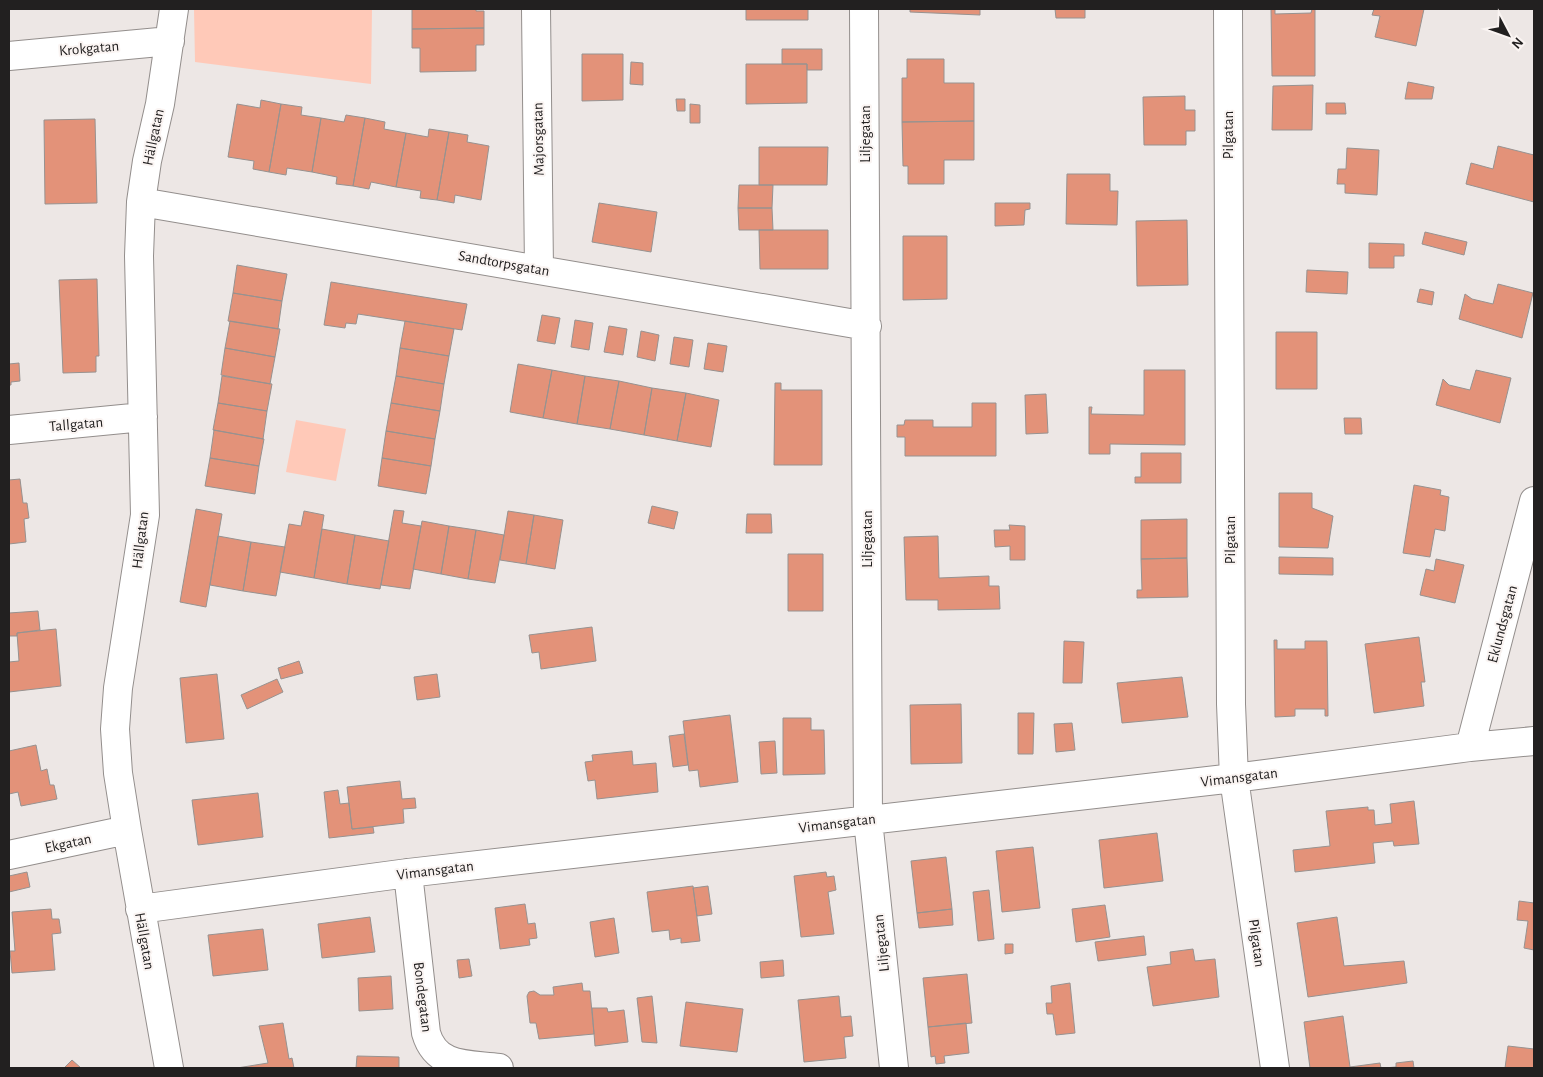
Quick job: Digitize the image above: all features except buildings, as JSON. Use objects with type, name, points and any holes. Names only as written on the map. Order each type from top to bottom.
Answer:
[{"type":"street","name":"Hällgatan","points":[[169,1068],[127,830],[118,773],[115,730],[118,688],[144,515],[139,256],[140,202],[170,41],[174,9]]},
{"type":"street","name":"Majorsgatan","points":[[536,9],[539,269]]},
{"type":"street","name":"Liljegatan","points":[[864,9],[868,820],[894,1068]]},
{"type":"street","name":"Pilgatan","points":[[1228,9],[1231,704],[1234,778],[1275,1068]]},
{"type":"street","name":"Krokgatan","points":[[9,56],[170,41]]},
{"type":"street","name":"Sandtorpsgatan","points":[[140,202],[867,326]]},
{"type":"street","name":"Tallgatan","points":[[9,430],[143,417]]},
{"type":"street","name":"Eklundsgatan","points":[[1470,747],[1534,501]]},
{"type":"street","name":"Vimansgatan","points":[[140,909],[408,873],[1234,778],[1470,747],[1534,741]]},
{"type":"street","name":"Ekgatan","points":[[9,855],[127,830]]},
{"type":"street","name":"Bondegatan","points":[[408,873],[426,1033],[430,1045],[438,1056],[452,1062],[498,1068]]},
{"type":"shaded area","points":[[194,9],[372,9],[371,84],[195,62]]},
{"type":"shaded area","points":[[296,420],[346,429],[336,481],[286,472]]}]
